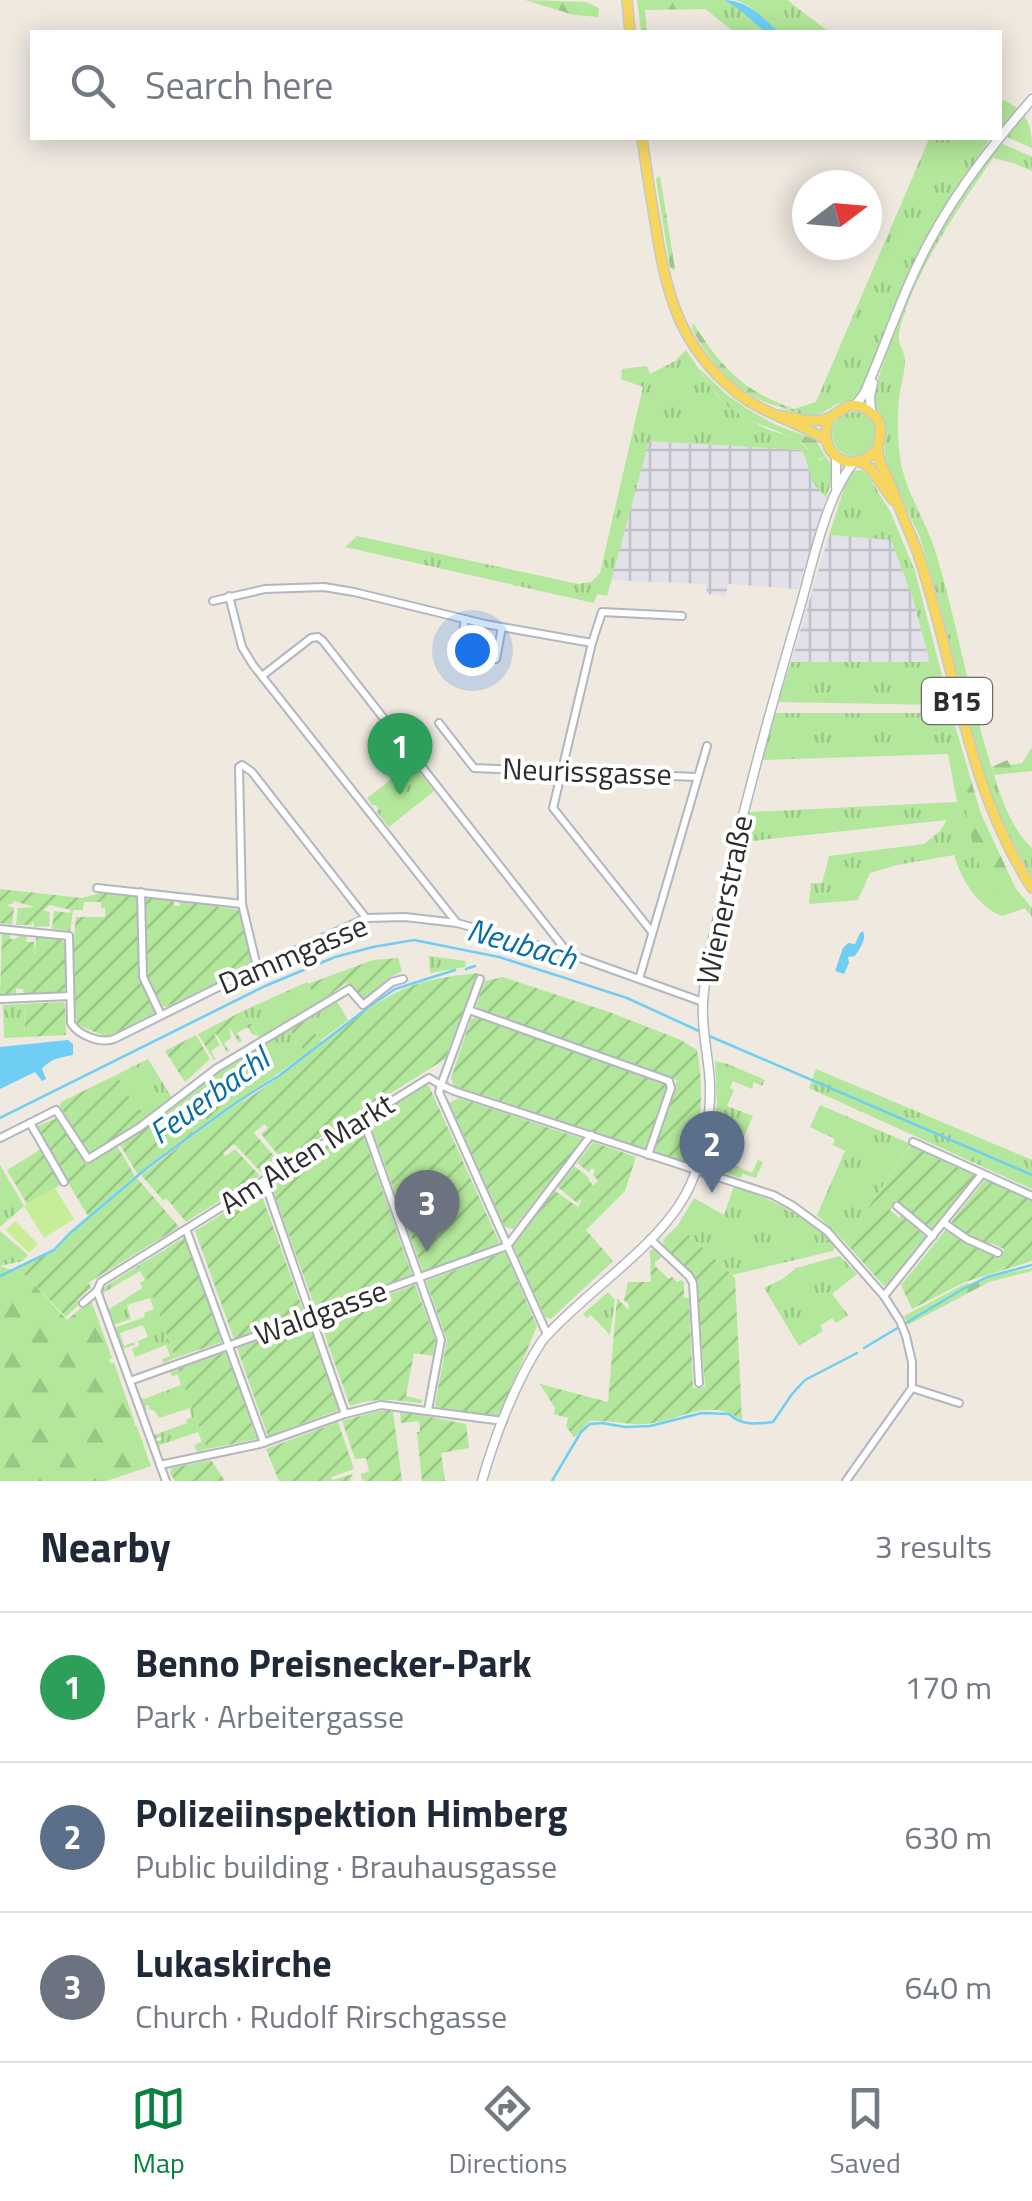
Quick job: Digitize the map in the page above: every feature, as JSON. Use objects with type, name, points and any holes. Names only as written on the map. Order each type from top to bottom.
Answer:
[{"type":"main road","points":[[627,0],[630,30]]},
{"type":"main road","points":[[642,140],[664,277],[679,324],[711,370],[737,393],[825,438]]},
{"type":"main road","points":[[871,412],[856,406],[844,407],[826,424],[825,438],[836,456],[857,462],[877,449]]},
{"type":"main road","name":"B15","points":[[871,412],[881,432],[877,449],[880,462],[917,550],[979,778],[1005,842],[1032,888]]},
{"type":"main road","points":[[777,415],[806,420],[830,418]]},
{"type":"main road","name":"B15","points":[[857,462],[870,468],[899,507]]},
{"type":"street","points":[[1002,136],[1032,99]]},
{"type":"street","points":[[856,406],[880,360],[930,240],[959,192],[999,140]]},
{"type":"street","points":[[871,412],[870,396],[880,360]]},
{"type":"street","name":"Wienerstraße","points":[[835,496],[836,456]]},
{"type":"street","name":"Wienerstraße","points":[[482,1481],[533,1354],[548,1334],[650,1240],[682,1201],[696,1170],[709,1112],[703,1002],[718,916],[759,746],[835,496],[844,476],[857,462]]},
{"type":"street","points":[[213,600],[265,589],[324,587],[465,620],[592,643]]},
{"type":"street","points":[[229,596],[242,647],[262,676],[457,922]]},
{"type":"street","points":[[652,932],[553,808],[602,612],[682,616]]},
{"type":"street","points":[[459,655],[465,620]]},
{"type":"street","points":[[496,659],[502,627]]},
{"type":"street","points":[[262,676],[311,638],[324,641],[569,954]]},
{"type":"street","name":"Neurissgasse","points":[[439,722],[474,768],[697,777]]},
{"type":"street","points":[[639,979],[707,746]]},
{"type":"street","points":[[257,968],[242,904],[242,765],[252,772],[366,918]]},
{"type":"street","points":[[97,888],[242,904]]},
{"type":"street","points":[[142,892],[143,977],[161,1014]]},
{"type":"street","name":"Dammgasse","points":[[70,996],[70,1020],[76,1030],[103,1041],[366,918],[405,917],[457,922],[569,954],[703,1002]]},
{"type":"street","points":[[0,929],[69,936],[70,996],[0,999]]},
{"type":"street","points":[[0,1138],[58,1110],[88,1159],[140,1127],[217,1068],[349,989],[363,1005],[392,982],[403,979]]},
{"type":"street","points":[[480,979],[439,1092],[548,1334]]},
{"type":"street","points":[[468,1010],[670,1082],[648,1155]]},
{"type":"street","name":"Am Alten Markt","points":[[83,1303],[102,1282],[429,1078],[441,1085]]},
{"type":"street","points":[[441,1085],[773,1195],[827,1230],[884,1296],[904,1330],[912,1362],[912,1388],[846,1481]]},
{"type":"street","points":[[363,1119],[441,1340],[428,1410]]},
{"type":"street","points":[[33,1122],[64,1182]]},
{"type":"street","points":[[507,1246],[591,1135]]},
{"type":"street","points":[[912,1142],[1032,1196]]},
{"type":"street","points":[[884,1296],[982,1174]]},
{"type":"street","points":[[264,1180],[346,1414]]},
{"type":"street","points":[[897,1206],[933,1236]]},
{"type":"street","points":[[944,1223],[998,1252]]},
{"type":"street","points":[[186,1229],[264,1442]]},
{"type":"street","points":[[650,1240],[692,1283],[699,1383]]},
{"type":"street","name":"Waldgasse","points":[[130,1381],[507,1246]]},
{"type":"street","points":[[97,1291],[166,1481]]},
{"type":"street","points":[[912,1388],[958,1403]]},
{"type":"street","points":[[160,1466],[264,1442],[381,1404],[503,1421]]},
{"type":"shaded area","points":[[648,441],[801,450],[814,484],[826,498],[798,589],[728,584],[726,596],[707,594],[706,584],[611,580]]},
{"type":"shaded area","points":[[829,535],[891,539],[930,663],[791,662]]},
{"type":"green space","points":[[525,0],[586,2],[599,8],[598,17],[574,15]]},
{"type":"green space","points":[[637,0],[694,0],[705,9],[645,10],[647,30],[641,30]]},
{"type":"green space","points":[[694,0],[724,0],[763,30],[732,30]]},
{"type":"green space","points":[[736,0],[787,0],[826,30],[777,30]]},
{"type":"green space","points":[[1002,100],[1025,117],[1032,148],[1002,135]]},
{"type":"green space","points":[[929,140],[989,140],[934,222],[912,266],[861,394],[817,416],[780,408],[794,409],[816,402],[877,260],[882,260],[882,248]]},
{"type":"green space","points":[[1001,143],[1032,157],[1032,171],[993,158],[925,265],[899,333],[905,361],[898,434],[902,468],[936,553],[994,775],[1013,824],[1032,848],[1032,877],[1003,825],[975,747],[919,535],[884,462],[886,425],[872,397],[926,254],[961,196]]},
{"type":"green space","points":[[660,176],[675,269],[673,270],[656,179]]},
{"type":"green space","points":[[693,323],[735,376],[761,395],[794,409],[761,400],[733,382],[700,343]]},
{"type":"green space","points":[[686,350],[717,396],[740,415],[795,438],[820,461],[825,456],[832,471],[826,498],[813,483],[801,450],[649,441],[607,596],[597,594],[594,603],[345,547],[357,536],[578,584],[591,582],[600,573],[643,387],[621,379],[622,369],[647,366],[650,374],[675,361]]},
{"type":"green space","points":[[699,368],[749,410],[816,440],[825,456],[814,463],[802,443],[735,411],[717,395]]},
{"type":"green space","points":[[854,412],[870,418],[876,434],[870,450],[854,456],[838,450],[832,434],[838,418]]},
{"type":"green space","points":[[861,470],[890,511],[915,571],[954,722],[969,822],[1007,894],[1016,889],[1032,908],[1032,917],[1025,908],[1002,916],[985,906],[966,882],[954,855],[870,873],[858,900],[809,904],[811,883],[822,883],[829,856],[924,844],[947,820],[742,842],[749,812],[957,802],[948,754],[761,760],[774,713],[943,713],[941,705],[778,702],[791,662],[930,662],[891,540],[829,535],[848,476]]},
{"type":"green space","points":[[954,722],[981,814],[1016,889],[1007,894],[994,892],[977,857],[966,811]]},
{"type":"green space","points":[[1032,747],[1032,771],[994,775],[992,767],[1007,760],[1011,765],[1022,763]]},
{"type":"green space","points":[[412,763],[434,791],[389,827],[367,798]]},
{"type":"green space","points":[[0,889],[82,898],[104,892],[135,895],[139,978],[155,1013],[107,1037],[78,1025],[73,956],[76,917],[105,917],[105,908],[101,908],[101,902],[84,902],[83,910],[73,910],[70,931],[52,929],[54,911],[71,910],[50,905],[43,910],[50,912],[49,926],[34,927],[33,920],[32,925],[16,925],[18,908],[35,907],[13,901],[8,906],[14,908],[12,925],[0,923]]},
{"type":"green space","points":[[149,896],[173,900],[175,906],[180,906],[179,900],[239,910],[250,967],[162,1006],[147,977]]},
{"type":"green space","points":[[2,933],[10,933],[10,939],[27,936],[26,942],[34,942],[35,956],[36,937],[65,943],[65,990],[24,994],[23,989],[16,988],[16,995],[0,995]]},
{"type":"green space","points":[[429,956],[466,961],[465,967],[430,973]]},
{"type":"green space","points":[[398,958],[402,971],[363,999],[346,983],[318,1003],[308,984],[373,960]]},
{"type":"green space","points":[[478,973],[445,1059],[283,1161],[261,1134],[268,1128],[264,1124],[254,1133],[280,1163],[263,1174],[234,1144],[223,1153],[226,1156],[235,1149],[260,1176],[186,1222],[141,1175],[374,1005],[415,985]]},
{"type":"green space","points":[[503,977],[609,1012],[697,1050],[701,1107],[690,1163],[655,1149],[677,1080],[478,1009],[485,981]]},
{"type":"green space","points":[[307,982],[318,1003],[260,1039],[243,1011]]},
{"type":"green space","points":[[63,1002],[66,1035],[25,1037],[24,1004]]},
{"type":"green space","points":[[337,1002],[348,1020],[320,1041],[306,1020]]},
{"type":"green space","points":[[24,1004],[25,1037],[4,1038],[3,1005]]},
{"type":"green space","points":[[243,1011],[259,1038],[247,1027],[237,1033],[242,1041],[239,1043],[229,1027],[231,1038],[224,1043],[227,1052],[214,1034],[220,1045],[211,1051],[214,1060],[198,1034]]},
{"type":"green space","points":[[476,1017],[666,1083],[668,1087],[648,1147],[454,1086],[451,1078],[471,1019]]},
{"type":"green space","points":[[306,1020],[321,1042],[306,1054],[290,1030]]},
{"type":"green space","points":[[290,1030],[306,1054],[234,1102],[216,1073]]},
{"type":"green space","points":[[196,1035],[210,1059],[185,1082],[165,1051]]},
{"type":"green space","points":[[148,1059],[172,1098],[143,1119],[116,1075]]},
{"type":"green space","points":[[715,1061],[765,1080],[762,1086],[754,1082],[752,1089],[733,1081],[730,1088],[734,1090],[727,1106],[753,1116],[732,1164],[752,1173],[758,1160],[763,1162],[756,1178],[743,1174],[741,1178],[708,1167],[706,1162],[717,1105]]},
{"type":"green space","points":[[816,1069],[1032,1160],[1032,1189],[809,1088]]},
{"type":"green space","points":[[216,1073],[234,1102],[208,1122],[190,1093]]},
{"type":"green space","points":[[116,1075],[143,1119],[87,1152],[61,1102]]},
{"type":"green space","points":[[429,1086],[500,1244],[423,1272],[370,1123]]},
{"type":"green space","points":[[190,1093],[208,1122],[193,1133],[176,1105]]},
{"type":"green space","points":[[459,1098],[583,1139],[513,1229],[505,1227],[449,1103]]},
{"type":"green space","points":[[176,1105],[193,1133],[138,1175],[120,1145]]},
{"type":"green space","points":[[820,1105],[911,1144],[845,1242],[817,1215],[845,1151],[833,1145],[835,1139],[810,1127]]},
{"type":"green space","points":[[57,1118],[86,1165],[117,1146],[135,1176],[88,1216],[35,1127]]},
{"type":"green space","points":[[360,1126],[412,1275],[316,1310],[270,1183]]},
{"type":"green space","points":[[593,1142],[636,1157],[625,1191],[586,1230],[613,1261],[551,1319],[545,1317],[513,1245],[555,1191],[578,1207],[582,1199],[577,1203],[558,1187],[574,1166],[593,1186],[598,1180],[593,1175],[595,1170],[589,1172],[577,1163]]},
{"type":"green space","points":[[910,1146],[974,1178],[934,1229],[896,1200],[890,1210],[927,1238],[889,1285],[884,1286],[845,1242]]},
{"type":"green space","points":[[41,1149],[62,1184],[27,1204],[7,1170]]},
{"type":"green space","points":[[0,1165],[24,1206],[0,1227]]},
{"type":"green space","points":[[137,1178],[179,1227],[91,1281],[91,1288],[66,1317],[24,1274],[14,1270],[55,1251]]},
{"type":"green space","points":[[984,1181],[1032,1200],[1032,1261],[965,1282],[912,1309],[901,1285],[945,1231],[1000,1259],[1004,1249],[968,1237],[952,1221]]},
{"type":"green space","points":[[734,1186],[801,1217],[835,1246],[833,1251],[732,1275],[678,1225],[694,1198],[724,1215]]},
{"type":"green space","points":[[55,1188],[74,1219],[44,1238],[24,1206]]},
{"type":"green space","points":[[260,1190],[304,1313],[234,1339],[195,1231]]},
{"type":"green space","points":[[15,1221],[38,1244],[29,1253],[6,1230]]},
{"type":"green space","points":[[678,1225],[735,1278],[742,1420],[729,1413],[705,1410],[645,1424],[590,1421],[574,1438],[566,1426],[568,1418],[554,1414],[555,1408],[540,1384],[608,1402],[617,1298],[628,1310],[624,1300],[628,1282],[651,1282],[650,1251],[654,1249],[662,1257],[655,1266],[669,1279],[684,1282],[684,1298],[689,1298],[693,1388],[705,1387],[697,1284],[664,1247],[663,1240]]},
{"type":"green space","points":[[0,1231],[28,1255],[22,1261],[0,1266]]},
{"type":"green space","points":[[185,1237],[222,1342],[175,1358],[141,1264]]},
{"type":"green space","points":[[505,1252],[537,1326],[498,1419],[437,1407],[447,1340],[426,1281]]},
{"type":"green space","points":[[840,1256],[857,1274],[832,1294],[848,1315],[836,1323],[832,1318],[820,1326],[823,1331],[799,1346],[764,1288],[796,1268]]},
{"type":"green space","points":[[141,1264],[175,1358],[163,1363],[162,1359],[170,1356],[166,1345],[135,1357],[132,1349],[148,1337],[143,1325],[120,1333],[124,1346],[134,1342],[135,1345],[122,1349],[114,1328],[145,1317],[144,1313],[154,1309],[150,1298],[127,1305],[131,1319],[113,1325],[108,1310],[142,1288],[140,1283],[145,1280],[140,1271],[103,1293],[103,1288]]},
{"type":"green space","points":[[0,1266],[24,1274],[67,1320],[91,1300],[112,1358],[110,1363],[114,1363],[151,1466],[106,1481],[0,1481]]},
{"type":"green space","points":[[1032,1268],[989,1282],[908,1325],[904,1316],[967,1283]]},
{"type":"green space","points":[[415,1285],[436,1341],[433,1356],[414,1353],[406,1396],[422,1400],[421,1403],[377,1400],[350,1406],[319,1319]]},
{"type":"green space","points":[[608,1292],[615,1300],[610,1335],[591,1315],[587,1318],[583,1314]]},
{"type":"green space","points":[[308,1323],[339,1410],[268,1436],[237,1348]]},
{"type":"green space","points":[[226,1352],[257,1439],[207,1449],[178,1369]]},
{"type":"green space","points":[[178,1369],[207,1449],[197,1452],[194,1445],[202,1442],[198,1432],[160,1445],[159,1449],[156,1442],[162,1439],[155,1439],[154,1435],[187,1423],[192,1417],[189,1408],[159,1418],[149,1405],[144,1410],[140,1398],[181,1385],[178,1375],[172,1376],[170,1372]]},
{"type":"green space","points":[[393,1411],[402,1481],[362,1481],[361,1474],[369,1471],[366,1458],[355,1459],[342,1421]]},
{"type":"green space","points":[[400,1411],[466,1424],[469,1448],[441,1453],[445,1481],[422,1481],[419,1421],[401,1423]]},
{"type":"green space","points":[[338,1422],[354,1469],[331,1477],[332,1480],[353,1474],[350,1481],[279,1481],[266,1449]]},
{"type":"green space","points":[[211,1460],[225,1481],[175,1481],[170,1473],[172,1468]]},
{"type":"water","points":[[724,0],[748,6],[777,30],[763,30]]},
{"type":"water","points":[[863,931],[862,944],[855,956],[848,957],[844,974],[835,971],[843,948],[848,943],[855,944]]},
{"type":"water","points":[[68,1040],[73,1044],[73,1055],[45,1066],[42,1069],[46,1079],[42,1081],[35,1072],[0,1089],[0,1047]]},
{"type":"waterway","name":"Neubach","points":[[0,1118],[265,986],[335,957],[414,940],[499,957],[562,977],[627,998],[699,1031]]},
{"type":"waterway","points":[[466,969],[475,966]]},
{"type":"waterway","name":"Feuerbachl","points":[[0,1276],[54,1250],[147,1168],[395,989],[455,970]]},
{"type":"waterway","name":"Neubach","points":[[707,1035],[1032,1175]]},
{"type":"waterway","points":[[864,1348],[987,1277],[1032,1265]]},
{"type":"waterway","points":[[552,1481],[581,1432],[590,1424],[650,1426],[702,1413],[729,1414],[750,1423],[773,1422],[805,1380],[857,1353]]},
{"type":"place","name":"Benno Preisnecker-Park","points":[[400,795]]},
{"type":"place","name":"Polizeiinspektion Himberg","points":[[712,1193]]},
{"type":"place","name":"Lukaskirche","points":[[427,1252]]}]
